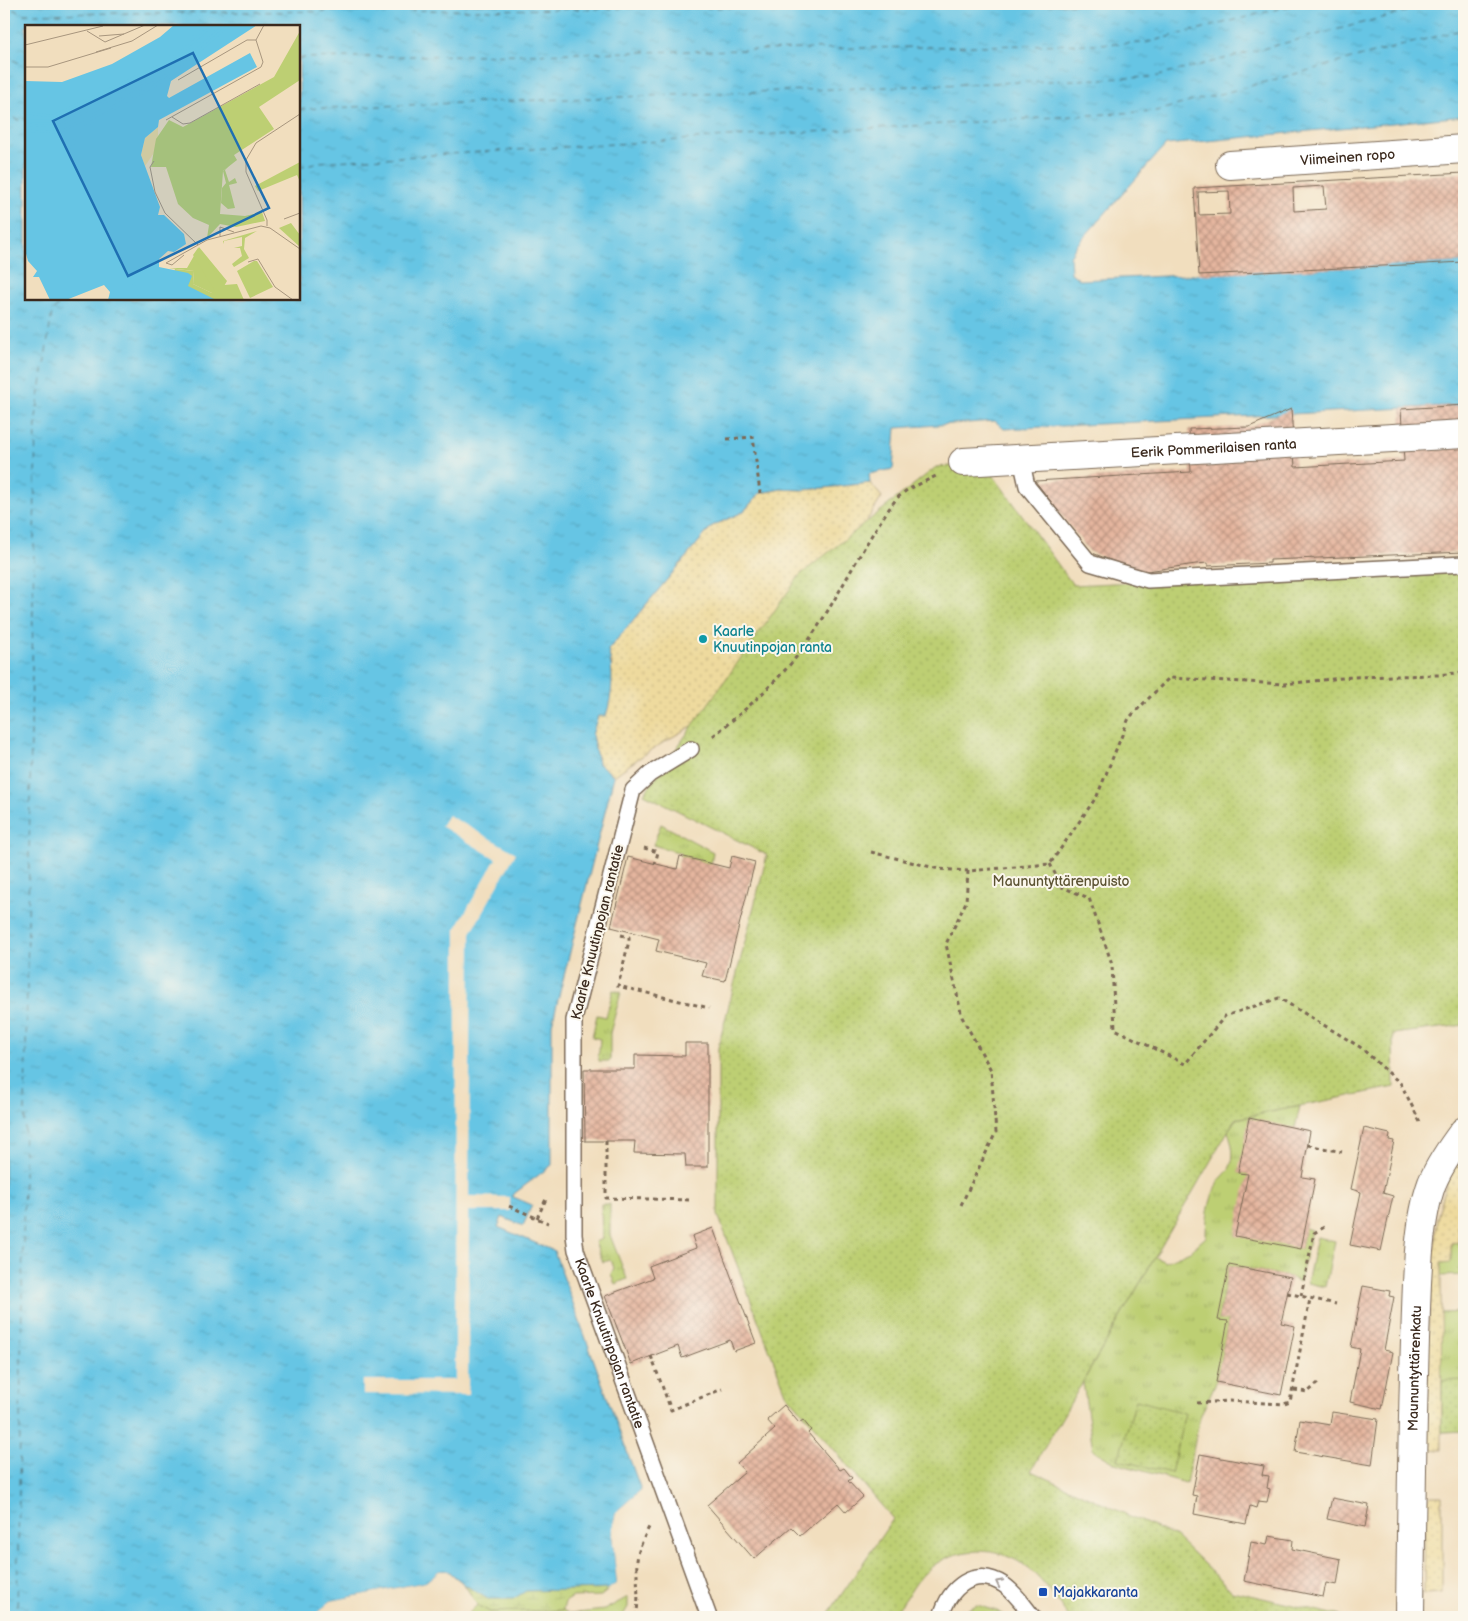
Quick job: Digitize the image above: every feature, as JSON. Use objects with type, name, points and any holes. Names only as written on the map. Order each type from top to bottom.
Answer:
[{"type":"street","name":"Viimeinen ropo","points":[[1230,165],[1464,149]]},
{"type":"street","name":"Eerik Pommerilaisen ranta","points":[[963,462],[1464,434]]},
{"type":"street","name":"Maununtyttärenkatu","points":[[1410,1617],[1412,1440],[1417,1289],[1422,1225],[1432,1183],[1442,1162],[1464,1131]]},
{"type":"lane","points":[[1021,459],[1026,486],[1090,563],[1148,580],[1464,564]]},
{"type":"lane","name":"Kaarle Knuutinpojan rantatie","points":[[691,749],[650,774],[633,790],[574,1020],[574,1235],[576,1250],[709,1617]]},
{"type":"lane","points":[[941,1617],[955,1588],[970,1578],[978,1576],[996,1580],[1006,1587],[1033,1617]]},
{"type":"path","points":[[727,439],[753,437],[760,494]]},
{"type":"path","points":[[691,749],[712,736],[750,707],[794,660],[821,621],[897,498],[907,490],[963,462]]},
{"type":"path","points":[[872,852],[939,869],[968,871],[1050,864],[1098,796],[1129,718],[1169,678],[1284,684],[1352,677],[1439,675],[1464,672]]},
{"type":"path","points":[[640,848],[658,852],[655,864]]},
{"type":"path","points":[[1050,864],[1062,887],[1089,898],[1112,964],[1114,1029],[1185,1064],[1225,1016],[1280,998],[1360,1047],[1401,1084],[1421,1124]]},
{"type":"path","points":[[960,1205],[996,1132],[991,1070],[962,1017],[946,944],[966,902],[968,871]]},
{"type":"path","points":[[630,932],[618,986],[709,1008]]},
{"type":"path","points":[[619,935],[629,937]]},
{"type":"path","points":[[606,1141],[606,1198],[693,1200]]},
{"type":"path","points":[[1308,1145],[1342,1152]]},
{"type":"path","points":[[510,1206],[547,1223]]},
{"type":"path","points":[[1301,1296],[1314,1233],[1326,1226]]},
{"type":"path","points":[[1287,1293],[1336,1304]]},
{"type":"path","points":[[1197,1403],[1229,1401],[1284,1404],[1290,1402],[1294,1390],[1310,1299]]},
{"type":"path","points":[[651,1356],[671,1410],[722,1389]]},
{"type":"path","points":[[1294,1390],[1308,1392],[1318,1383]]},
{"type":"path","points":[[636,1617],[639,1602],[637,1562],[641,1544],[650,1526]]},
{"type":"green space","name":"Maununtyttärenpuisto","points":[[985,464],[1073,585],[1464,566],[1464,1025],[1393,1034],[1394,1087],[1235,1119],[1031,1471],[1176,1537],[1232,1591],[1345,1617],[1069,1617],[1031,1570],[1011,1558],[998,1553],[984,1551],[957,1554],[944,1559],[921,1577],[902,1604],[886,1616],[867,1618],[826,1617],[893,1519],[786,1393],[718,1215],[718,1048],[767,855],[644,794],[800,575],[936,467]]},
{"type":"green space","points":[[661,824],[713,852],[711,864],[680,856],[681,853],[653,845]]},
{"type":"green space","points":[[613,990],[621,992],[610,1033],[610,1061],[598,1061],[600,1039],[592,1037],[597,1015],[606,1017]]},
{"type":"green space","points":[[1300,1106],[1295,1128],[1239,1173],[1248,1174],[1301,1249],[1305,1228],[1311,1230],[1300,1282],[1290,1277],[1229,1265],[1218,1319],[1228,1321],[1216,1382],[1200,1417],[1186,1483],[1115,1463],[1093,1450],[1083,1382],[1155,1257],[1165,1262],[1190,1251],[1206,1237],[1207,1216],[1212,1197],[1217,1184],[1231,1164],[1233,1155],[1228,1131],[1236,1119]]},
{"type":"green space","points":[[1464,1189],[1464,1275],[1441,1276],[1441,1263],[1451,1262],[1451,1243],[1459,1242],[1458,1205]]},
{"type":"green space","points":[[601,1204],[610,1204],[610,1235],[627,1279],[615,1284],[611,1274],[614,1268],[611,1260],[603,1262],[595,1242],[602,1239]]},
{"type":"green space","points":[[1317,1237],[1335,1241],[1325,1287],[1307,1283]]},
{"type":"green space","points":[[1464,1312],[1464,1431],[1442,1432],[1441,1313]]},
{"type":"green space","points":[[1464,1380],[1464,1431],[1442,1432],[1442,1381]]},
{"type":"green space","points":[[1136,1400],[1185,1413],[1171,1473],[1118,1460]]},
{"type":"green space","points":[[448,1571],[617,1583],[601,1596],[573,1597],[565,1602],[563,1610],[490,1612],[477,1605],[464,1584]]},
{"type":"green space","points":[[628,1597],[628,1607],[622,1617],[415,1617],[444,1613],[466,1616],[477,1605],[490,1612],[563,1610],[569,1614],[604,1610]]},
{"type":"green space","points":[[977,1605],[997,1611],[1006,1617],[963,1617],[968,1609]]},
{"type":"sand","name":"Kaarle Knuutinpojan ranta","points":[[870,483],[882,497],[859,533],[716,714],[664,742],[614,776],[598,763],[592,735],[612,666],[608,650],[712,526],[743,512],[760,493],[781,489],[804,490]]},
{"type":"sand","points":[[1464,1147],[1464,1189],[1458,1205],[1459,1242],[1451,1243],[1451,1262],[1441,1263],[1442,1450],[1430,1449],[1425,1443],[1429,1311],[1437,1219],[1448,1177]]},
{"type":"sand","points":[[1431,1496],[1442,1496],[1442,1593],[1424,1594],[1425,1502]]},
{"type":"water","points":[[4,4],[1464,4],[1464,116],[1166,145],[1076,246],[1070,256],[1071,273],[1080,280],[1464,262],[1464,405],[1004,429],[995,421],[896,428],[893,469],[869,474],[870,483],[804,490],[781,489],[760,493],[743,512],[712,526],[608,650],[612,675],[610,699],[606,716],[598,716],[592,735],[598,763],[614,776],[552,1024],[552,1165],[511,1196],[532,1205],[523,1226],[502,1217],[498,1227],[554,1251],[641,1490],[616,1512],[612,1532],[617,1583],[609,1589],[526,1591],[513,1599],[488,1599],[448,1571],[439,1571],[426,1582],[331,1601],[312,1617],[4,1617]]},
{"type":"pier","points":[[448,815],[516,853],[471,933],[469,1196],[510,1197],[510,1211],[469,1211],[468,1395],[363,1394],[363,1380],[455,1380],[456,928],[496,859],[441,826]]},
{"type":"pier","points":[[641,1490],[642,1493],[619,1513],[614,1532],[619,1583],[611,1591],[606,1591],[617,1583],[612,1532],[616,1512]]},
{"type":"pier","points":[[439,1571],[448,1571],[467,1589],[447,1573],[440,1574],[427,1585],[332,1604],[315,1617],[312,1617],[331,1601],[426,1582]]},
{"type":"building","points":[[1464,173],[1464,262],[1199,275],[1194,188]],"holes":[[[1324,186],[1326,209],[1294,211],[1293,188]],[[1229,191],[1230,214],[1199,215],[1198,192]]]},
{"type":"building","points":[[1464,405],[1464,552],[1270,560],[1270,563],[1208,566],[1208,563],[1140,572],[1090,552],[1035,481],[1191,472],[1189,429],[1249,427],[1291,409],[1295,467],[1404,461],[1401,409]]},
{"type":"building","points":[[680,856],[729,868],[732,856],[755,862],[725,981],[702,976],[706,963],[656,951],[659,939],[611,927],[628,857],[677,869]]},
{"type":"building","points":[[685,1043],[708,1043],[708,1167],[686,1167],[685,1154],[634,1153],[635,1141],[585,1141],[584,1069],[635,1069],[635,1055],[685,1056]]},
{"type":"building","points":[[1249,1118],[1310,1131],[1302,1177],[1315,1179],[1301,1249],[1235,1236],[1248,1174],[1238,1173]]},
{"type":"building","points":[[1364,1128],[1390,1134],[1389,1140],[1394,1141],[1383,1193],[1393,1196],[1381,1251],[1350,1245],[1361,1192],[1351,1189]]},
{"type":"building","points":[[713,1228],[756,1343],[734,1351],[730,1340],[682,1358],[678,1346],[631,1364],[605,1296],[653,1278],[649,1266],[696,1248],[692,1236]]},
{"type":"building","points":[[1229,1265],[1291,1277],[1281,1323],[1295,1326],[1281,1395],[1216,1382],[1228,1321],[1218,1320]]},
{"type":"building","points":[[1363,1286],[1390,1291],[1389,1296],[1394,1297],[1384,1350],[1393,1352],[1382,1409],[1350,1402],[1360,1349],[1351,1347]]},
{"type":"building","points":[[784,1405],[799,1423],[803,1420],[811,1430],[808,1433],[840,1470],[844,1468],[852,1478],[848,1481],[863,1497],[846,1512],[838,1503],[800,1536],[791,1527],[754,1559],[707,1505],[745,1472],[737,1463],[775,1429],[767,1420]]},
{"type":"building","points":[[1332,1412],[1378,1419],[1372,1465],[1295,1452],[1300,1420],[1330,1425]]},
{"type":"building","points":[[1200,1454],[1264,1466],[1262,1475],[1269,1476],[1267,1488],[1270,1489],[1267,1502],[1258,1501],[1256,1508],[1250,1506],[1246,1524],[1194,1514],[1197,1496],[1192,1495]]},
{"type":"building","points":[[1332,1498],[1369,1505],[1365,1527],[1327,1519]]},
{"type":"building","points":[[1269,1536],[1293,1540],[1292,1549],[1341,1559],[1337,1585],[1326,1583],[1323,1597],[1244,1581],[1251,1542],[1267,1545]]},
{"type":"ferry route","points":[[4,4],[22,14],[1134,4]]},
{"type":"ferry route","points":[[300,58],[1145,43],[1298,4]]},
{"type":"ferry route","points":[[300,109],[1154,77],[1435,4]]},
{"type":"ferry route","points":[[300,167],[318,162],[1156,111],[1464,29]]},
{"type":"ferry route","points":[[4,55],[19,63],[25,63]]},
{"type":"ferry route","points":[[4,113],[18,120],[25,119]]},
{"type":"ferry route","points":[[17,1617],[36,418],[52,312],[63,300]]},
{"type":"place","name":"Kaarle Knuutinpojan ranta","points":[[703,639]]},
{"type":"place","name":"Majakkaranta","points":[[1043,1592]]}]
